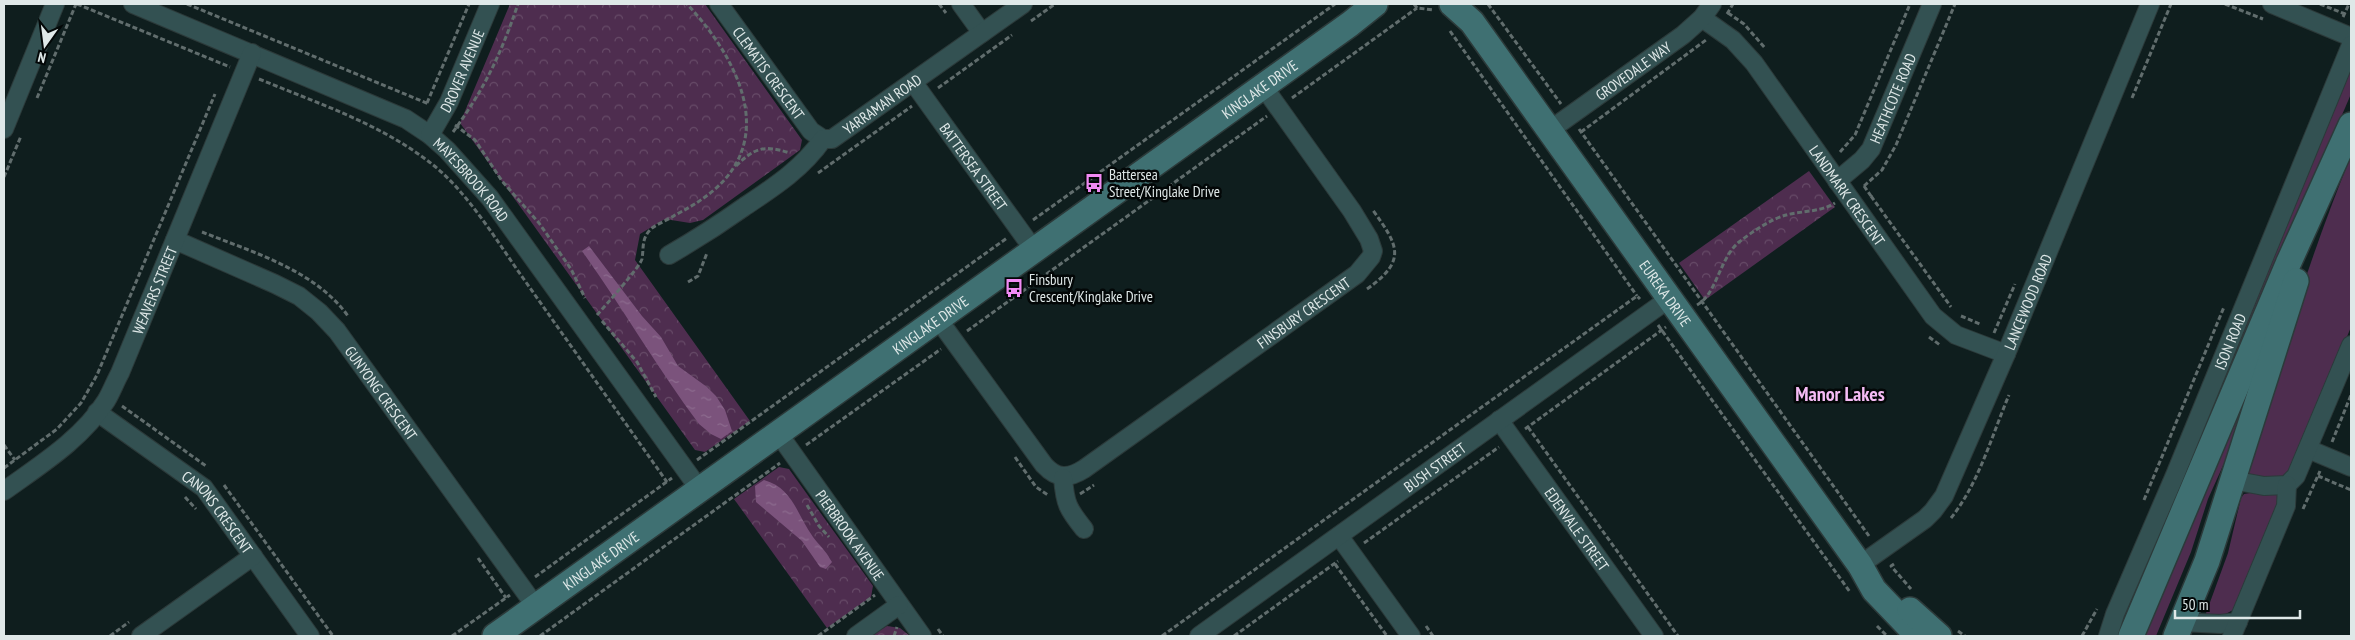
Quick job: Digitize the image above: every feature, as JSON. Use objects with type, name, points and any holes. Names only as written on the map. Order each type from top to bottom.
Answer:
[{"type":"street","points":[[4,129],[55,4]]},
{"type":"street","name":"MAYESBROOK ROAD","points":[[133,4],[396,115],[436,140],[466,169],[490,198],[700,490]]},
{"type":"street","name":"DROVER AVENUE","points":[[436,140],[442,115],[490,4]]},
{"type":"street","name":"CLEMATIS CRESCENT","points":[[719,4],[811,131],[822,139]]},
{"type":"street","points":[[961,4],[982,33]]},
{"type":"street","name":"YARRAMAN ROAD","points":[[670,255],[697,239],[788,177],[808,158],[822,139],[832,139],[1023,4]]},
{"type":"street","name":"HEATHCOTE ROAD","points":[[1837,181],[1862,160],[1872,148],[1932,4]]},
{"type":"street","name":"LANCEWOOD ROAD","points":[[1870,558],[1925,519],[1944,496],[2006,354],[2150,4]]},
{"type":"street","points":[[2272,4],[2344,34]]},
{"type":"street","name":"KINGLAKE DRIVE","points":[[495,636],[1376,7]]},
{"type":"street","name":"EUREKA DRIVE","points":[[1446,16],[1475,10],[1550,130],[1684,305],[1870,558],[1940,636]]},
{"type":"street","name":"LANDMARK CRESCENT","points":[[1707,11],[1743,49],[1933,316],[1956,335],[2006,354]]},
{"type":"street","name":"GROVEDALE WAY","points":[[1550,130],[1683,36],[1707,11]]},
{"type":"street","name":"ISON ROAD","points":[[2108,636],[2115,614],[2176,475],[2351,46]]},
{"type":"street","name":"WEAVERS STREET","points":[[6,484],[68,442],[98,412],[106,401],[120,373],[252,53]]},
{"type":"street","name":"BATTERSEA STREET","points":[[913,82],[1034,250]]},
{"type":"street","name":"FINSBURY CRESCENT","points":[[1063,478],[1070,477],[1084,469],[1358,274],[1368,263],[1373,251],[1366,232],[1263,86]]},
{"type":"street","name":"ISON ROAD","points":[[2131,636],[2288,264],[2351,125]]},
{"type":"street","name":"ISON ROAD","points":[[2178,633],[2207,561],[2332,170]]},
{"type":"street","name":"GUNYONG CRESCENT","points":[[175,240],[275,284],[299,296],[319,312],[337,331],[536,607]]},
{"type":"street","name":"BUSH STREET","points":[[1198,636],[1500,420],[1684,305]]},
{"type":"street","points":[[938,319],[946,345],[1050,472],[1063,478],[1064,498],[1071,512],[1084,529]]},
{"type":"street","points":[[2178,633],[2220,624],[2235,629],[2286,506],[2287,485],[2296,476],[2351,345]]},
{"type":"street","name":"CANONS CRESCENT","points":[[98,412],[204,488],[310,636]]},
{"type":"street","name":"EDENVALE STREET","points":[[1500,420],[1654,636]]},
{"type":"street","name":"PIERBROOK AVENUE","points":[[778,433],[922,636]]},
{"type":"street","points":[[2308,449],[2351,467]]},
{"type":"street","points":[[2232,480],[2264,486],[2287,485]]},
{"type":"street","points":[[1339,536],[1411,636]]},
{"type":"street","points":[[141,636],[253,556]]},
{"type":"street","name":"EUREKA DRIVE","points":[[1870,558],[1874,590],[1918,636]]},
{"type":"street","points":[[856,636],[899,605]]},
{"type":"path","points":[[34,104],[77,4],[367,124],[400,140],[431,163],[459,191],[668,482]]},
{"type":"path","points":[[187,4],[427,103],[468,4]]},
{"type":"path","points":[[436,140],[457,126],[481,91],[493,70],[518,4]]},
{"type":"path","points":[[687,4],[716,39],[733,69],[743,93],[746,127],[744,143],[733,168]]},
{"type":"path","points":[[1024,26],[1055,4]]},
{"type":"path","points":[[452,636],[1335,4]]},
{"type":"path","points":[[1414,4],[1417,8]]},
{"type":"path","points":[[1840,152],[1855,135],[1910,4]]},
{"type":"path","points":[[1864,186],[1882,170],[1896,145],[1955,4]]},
{"type":"path","points":[[2320,4],[2344,14]]},
{"type":"path","points":[[2344,34],[2344,14],[2349,4]]},
{"type":"path","points":[[540,636],[1417,8],[1434,10],[1446,16],[1637,296]]},
{"type":"path","points":[[1475,10],[1570,117],[1684,305],[1869,536],[1870,558],[1891,566]]},
{"type":"path","points":[[813,177],[1016,32]]},
{"type":"path","points":[[223,75],[227,66]]},
{"type":"path","points":[[4,468],[57,429],[81,403],[97,375],[216,92]]},
{"type":"path","points":[[1293,98],[1298,106]]},
{"type":"path","points":[[442,115],[476,140],[502,181],[539,223],[562,255],[571,269],[588,305]]},
{"type":"path","points":[[1263,118],[1269,126]]},
{"type":"path","points":[[4,177],[23,132]]},
{"type":"path","points":[[597,316],[642,261],[642,244],[652,228],[699,201],[714,190],[744,157],[763,148],[772,148],[808,158]]},
{"type":"path","points":[[1872,196],[1948,304],[1961,316],[1995,331]]},
{"type":"path","points":[[1234,636],[1528,427],[1684,305],[1711,290],[1724,259],[1747,237],[1784,216],[1821,209],[1839,200],[1853,201]]},
{"type":"path","points":[[1363,292],[1391,269],[1395,253],[1394,243],[1367,202]]},
{"type":"path","points":[[688,282],[698,276],[708,252]]},
{"type":"path","points":[[1988,347],[2018,276]]},
{"type":"path","points":[[2141,507],[2224,305]]},
{"type":"path","points":[[592,310],[637,362],[659,404]]},
{"type":"path","points":[[968,330],[974,337]]},
{"type":"path","points":[[945,358],[946,345]]},
{"type":"path","points":[[1528,427],[1678,636]]},
{"type":"path","points":[[4,445],[14,460]]},
{"type":"path","points":[[694,451],[700,458]]},
{"type":"path","points":[[1014,455],[1036,487],[1051,497],[1064,498],[1080,495],[1096,483]]},
{"type":"path","points":[[2318,476],[2351,490]]},
{"type":"path","points":[[181,492],[198,510]]},
{"type":"path","points":[[1869,536],[1876,531]]},
{"type":"path","points":[[477,558],[506,598]]},
{"type":"path","points":[[1335,564],[1387,636]]},
{"type":"path","points":[[818,636],[876,595]]},
{"type":"path","points":[[2082,636],[2099,606]]},
{"type":"green space","points":[[510,4],[705,4],[802,140],[800,150],[703,220],[690,223],[665,219],[640,234],[635,260],[750,421],[705,452],[695,450],[460,123]]},
{"type":"green space","points":[[2351,66],[2351,94],[2118,636],[2118,630]]},
{"type":"green space","points":[[2351,156],[2351,327],[2288,478],[2246,479],[2293,316]]},
{"type":"green space","points":[[1809,171],[1835,207],[1705,300],[1679,263]]},
{"type":"green space","points":[[2250,379],[2243,421],[2208,499],[2191,552],[2156,636],[2142,636]]},
{"type":"green space","points":[[779,467],[789,469],[873,586],[871,597],[827,628],[734,499]]},
{"type":"green space","points":[[2244,494],[2278,495],[2280,498],[2233,610],[2220,617],[2205,616],[2228,553],[2241,498]]},
{"type":"green space","points":[[887,626],[900,628],[910,636],[870,636]]},
{"type":"water","points":[[589,246],[642,316],[661,337],[678,366],[716,396],[725,410],[732,431],[721,439],[711,434],[699,424],[582,251]]},
{"type":"water","points":[[764,480],[782,489],[793,503],[807,529],[832,562],[826,569],[820,567],[802,541],[756,502],[755,486]]},
{"type":"place","name":"Battersea Street/Kinglake Drive","points":[[1094,183]]},
{"type":"place","name":"Finsbury Crescent/Kinglake Drive","points":[[1014,288]]},
{"type":"district","name":"Manor Lakes","points":[[1840,394]]}]
